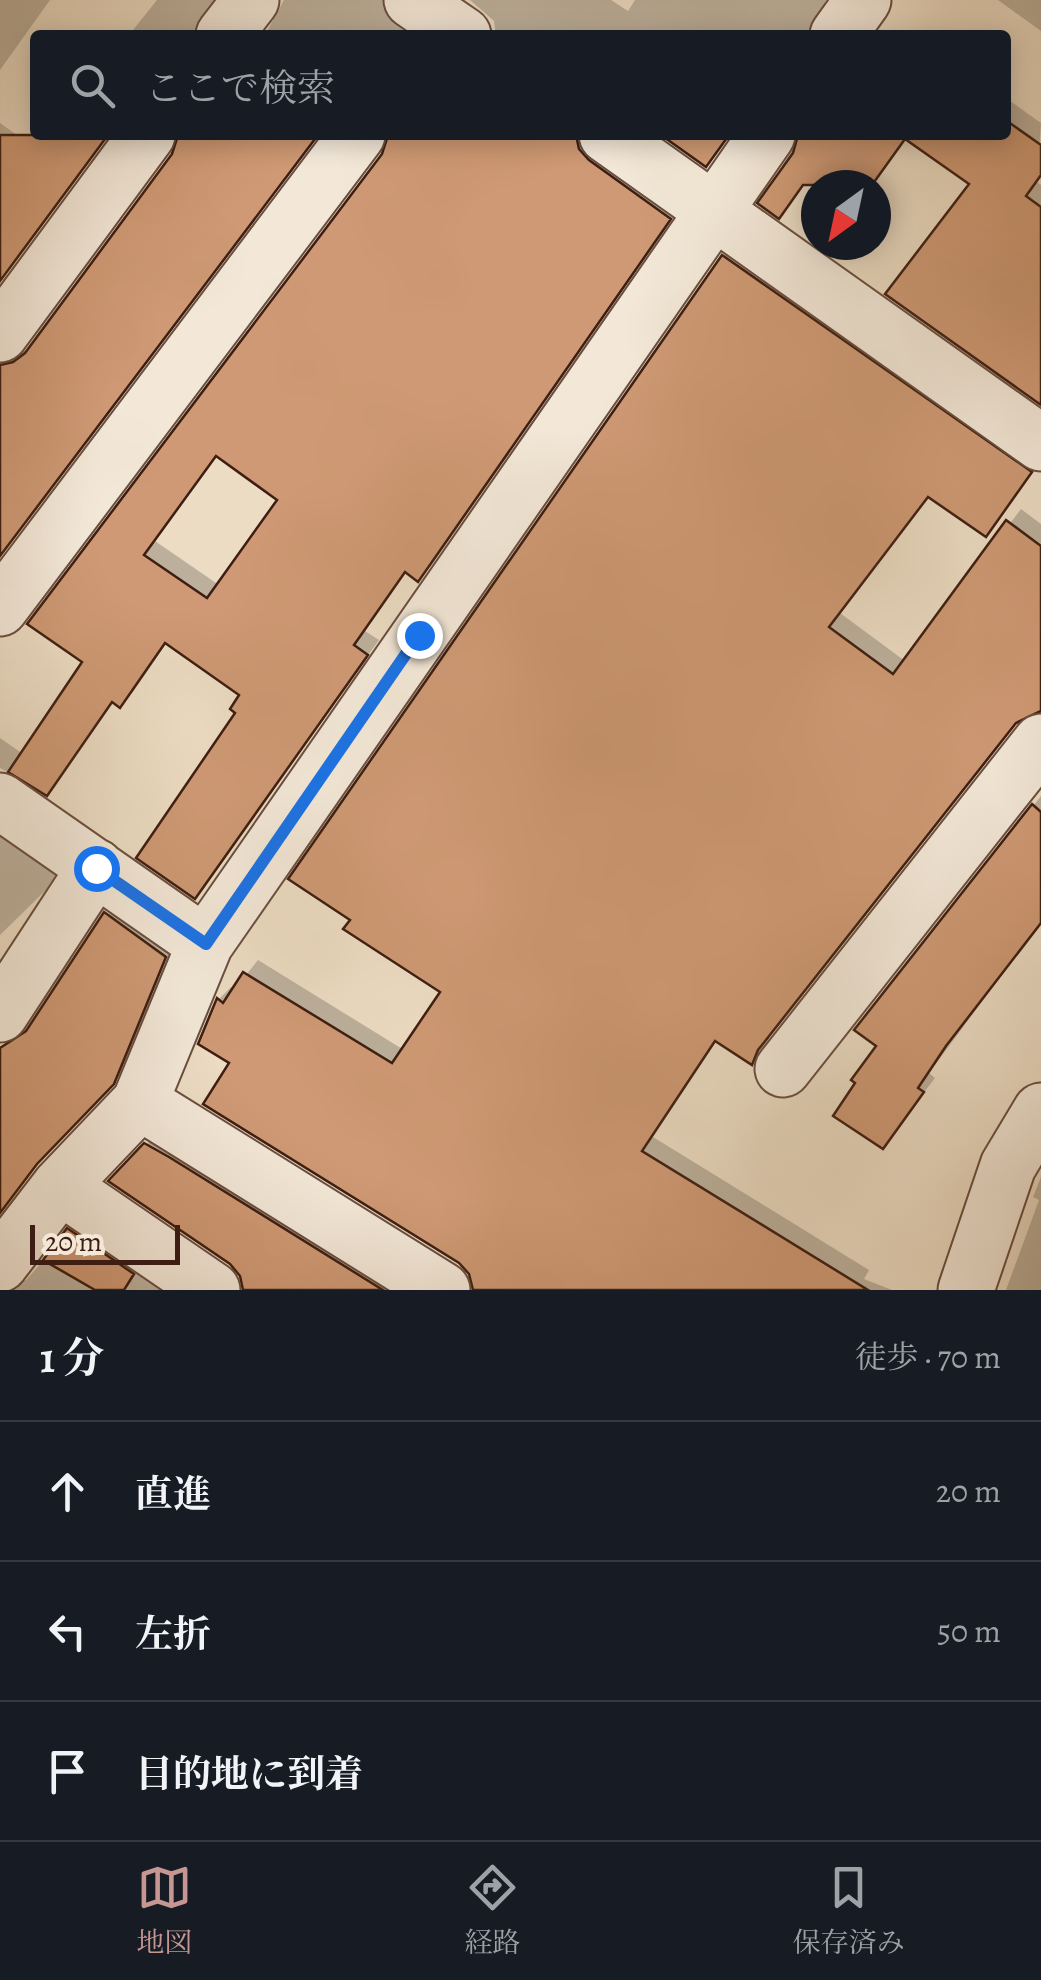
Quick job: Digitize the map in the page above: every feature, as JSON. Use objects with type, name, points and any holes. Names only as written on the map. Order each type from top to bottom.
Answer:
[{"type":"street","points":[[228,30],[251,0]]},
{"type":"street","points":[[842,30],[863,0]]},
{"type":"street","points":[[0,334],[144,140]]},
{"type":"street","points":[[0,608],[353,140]]},
{"type":"street","points":[[614,140],[1041,442]]},
{"type":"street","points":[[0,1264],[60,1186],[140,1102],[206,944],[763,140]]},
{"type":"street","points":[[783,1068],[1041,742]]},
{"type":"street","points":[[0,802],[206,944]]},
{"type":"street","points":[[0,1014],[96,868]]},
{"type":"street","points":[[140,1102],[442,1290]]},
{"type":"street","points":[[966,1290],[1008,1166],[1041,1110]]},
{"type":"street","points":[[60,1186],[212,1290]]},
{"type":"building","points":[[1011,124],[1041,145],[1041,175],[1026,196],[1041,207],[1041,405],[885,294],[969,184],[906,140],[1011,140]]},
{"type":"building","points":[[0,135],[30,135],[30,140],[104,140],[0,281]]},
{"type":"building","points":[[176,140],[314,140],[0,556],[0,365],[25,353],[172,154]]},
{"type":"building","points":[[386,140],[577,140],[589,160],[671,219],[418,582],[405,572],[354,645],[368,655],[195,899],[136,858],[235,713],[230,709],[239,695],[165,643],[120,708],[112,702],[47,796],[8,772],[82,662],[27,624],[382,154]],"holes":[[[216,456],[277,500],[207,598],[144,555]]]},
{"type":"building","points":[[668,140],[725,140],[706,167]]},
{"type":"building","points":[[797,140],[904,140],[883,170],[801,170],[801,188],[779,219],[757,203],[793,153]]},
{"type":"building","points":[[722,255],[1032,472],[986,537],[928,497],[829,627],[893,674],[1006,520],[1041,546],[1041,711],[1016,723],[758,1050],[752,1065],[715,1041],[642,1151],[868,1290],[473,1290],[469,1274],[459,1263],[203,1104],[229,1063],[198,1044],[217,998],[223,1003],[243,972],[392,1063],[440,992],[343,929],[350,920],[288,879]]},
{"type":"building","points":[[1032,804],[1041,812],[1041,923],[946,1046],[918,1088],[924,1092],[883,1149],[833,1116],[855,1083],[851,1080],[876,1046],[854,1030]]},
{"type":"building","points":[[104,912],[166,957],[114,1084],[37,1164],[0,1213],[0,1048],[26,1031]]},
{"type":"building","points":[[144,1143],[383,1290],[243,1290],[240,1276],[230,1264],[108,1181]]},
{"type":"building","points":[[67,1228],[134,1274],[124,1290],[95,1290],[43,1260]]},
{"type":"route","points":[[96,868],[206,944],[419,635]]}]
